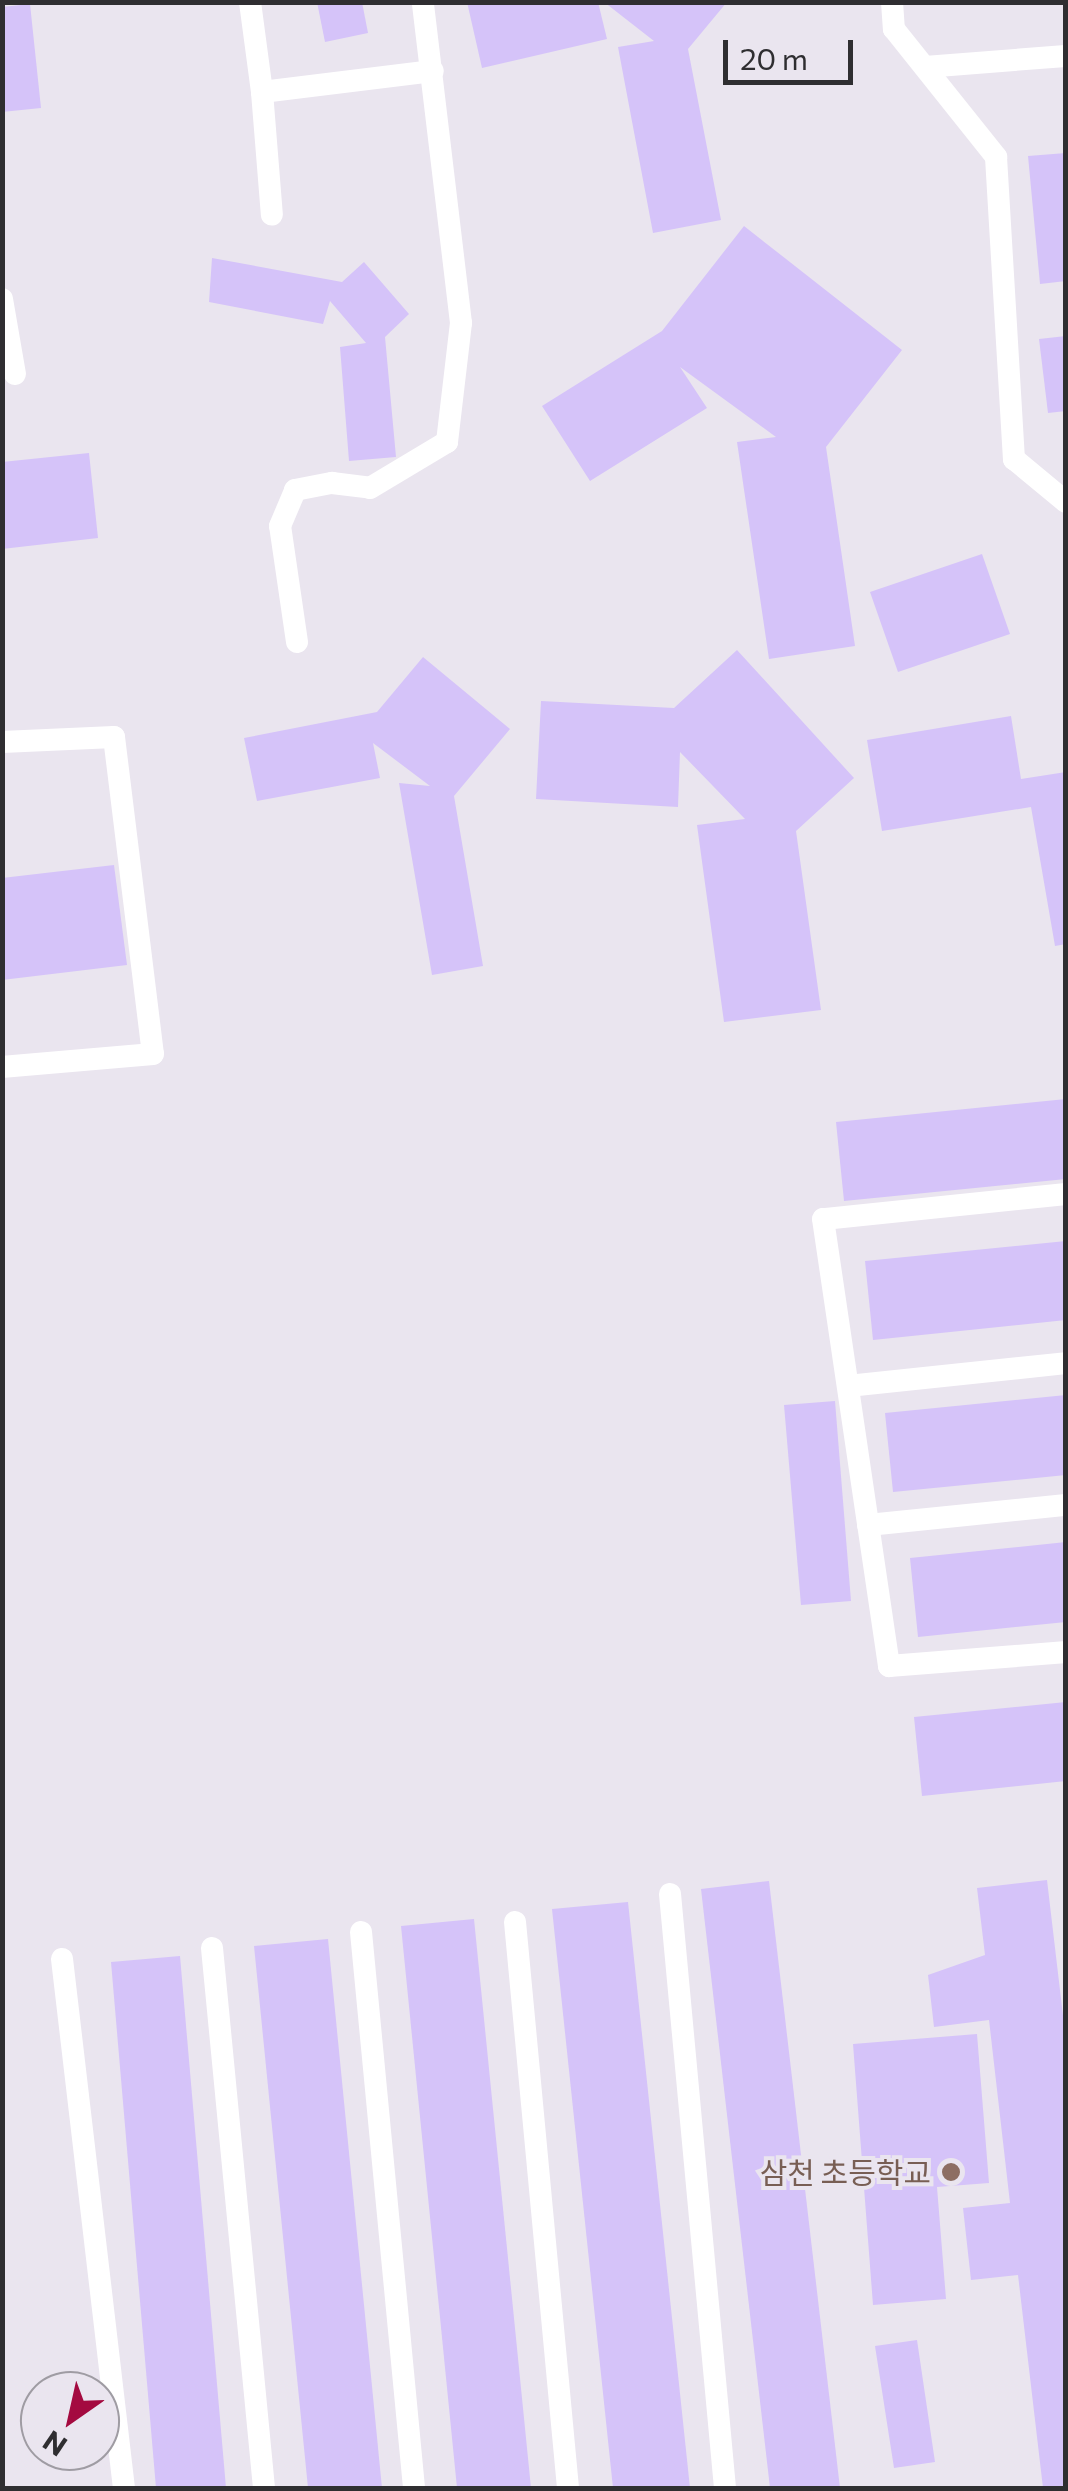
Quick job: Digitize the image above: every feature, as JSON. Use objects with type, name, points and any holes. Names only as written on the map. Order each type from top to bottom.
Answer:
[{"type":"lane","points":[[250,2],[272,214]]},
{"type":"lane","points":[[297,642],[280,526],[295,490],[332,484],[370,488],[447,442],[461,323],[423,2]]},
{"type":"lane","points":[[892,2],[894,29],[996,156],[1014,460],[1066,502]]},
{"type":"lane","points":[[925,67],[1066,56]]},
{"type":"lane","points":[[262,92],[433,71]]},
{"type":"lane","points":[[2,299],[15,374]]},
{"type":"lane","points":[[2,742],[114,737],[153,1054],[2,1068]]},
{"type":"lane","points":[[1066,1194],[823,1219],[889,1666],[1066,1652]]},
{"type":"lane","points":[[848,1386],[1066,1364]]},
{"type":"lane","points":[[868,1526],[1066,1506]]},
{"type":"lane","points":[[670,1894],[725,2488]]},
{"type":"lane","points":[[515,1922],[568,2488]]},
{"type":"lane","points":[[361,1932],[414,2488]]},
{"type":"lane","points":[[212,1948],[264,2488]]},
{"type":"lane","points":[[62,1958],[124,2488]]},
{"type":"building","points":[[317,2],[362,2],[368,33],[325,42]]},
{"type":"building","points":[[467,2],[598,2],[607,39],[482,68]]},
{"type":"building","points":[[604,2],[727,2],[688,49],[721,220],[653,233],[618,47],[654,41]]},
{"type":"building","points":[[30,4],[41,108],[2,112],[2,7]]},
{"type":"building","points":[[1066,153],[1066,281],[1040,284],[1028,156]]},
{"type":"building","points":[[744,226],[902,350],[826,447],[855,646],[769,659],[737,442],[776,437],[680,367],[707,408],[590,481],[542,406],[662,331]]},
{"type":"building","points":[[212,258],[342,282],[364,262],[409,314],[385,337],[396,457],[349,461],[340,347],[366,343],[330,301],[323,324],[209,302]]},
{"type":"building","points":[[1066,336],[1066,411],[1048,413],[1039,339]]},
{"type":"building","points":[[89,453],[98,538],[2,549],[2,462]]},
{"type":"building","points":[[982,554],[1010,634],[898,672],[870,592]]},
{"type":"building","points":[[737,650],[854,778],[796,831],[821,1010],[724,1022],[697,825],[745,819],[680,752],[678,807],[536,799],[541,701],[674,708]]},
{"type":"building","points":[[423,657],[510,729],[454,796],[483,966],[432,975],[399,783],[430,786],[373,743],[380,778],[257,801],[244,738],[377,712]]},
{"type":"building","points":[[1011,716],[1021,779],[1066,772],[1066,944],[1055,946],[1031,807],[882,831],[867,740]]},
{"type":"building","points":[[114,865],[127,965],[2,980],[2,878]]},
{"type":"building","points":[[1066,1099],[1066,1179],[844,1201],[836,1122]]},
{"type":"building","points":[[1066,1241],[1066,1320],[873,1340],[865,1261]]},
{"type":"building","points":[[1066,1395],[1066,1475],[893,1492],[885,1413]]},
{"type":"building","points":[[835,1401],[851,1601],[801,1605],[784,1405]]},
{"type":"building","points":[[1066,1542],[1066,1622],[918,1637],[910,1558]]},
{"type":"building","points":[[1066,1702],[1066,1781],[922,1796],[914,1717]]},
{"type":"building","points":[[1047,1880],[1066,2041],[1066,2488],[1043,2488],[1018,2275],[971,2280],[963,2208],[1010,2203],[989,2020],[934,2027],[928,1975],[985,1955],[977,1888]]},
{"type":"building","points":[[769,1881],[840,2488],[770,2488],[701,1889]]},
{"type":"building","points":[[628,1902],[690,2488],[613,2488],[552,1909]]},
{"type":"building","points":[[474,1919],[531,2488],[457,2488],[401,1926]]},
{"type":"building","points":[[328,1939],[382,2488],[308,2488],[254,1946]]},
{"type":"building","points":[[180,1956],[226,2488],[156,2488],[111,1962]]},
{"type":"building","points":[[977,2034],[989,2183],[937,2187],[946,2299],[873,2305],[853,2044]]},
{"type":"building","points":[[917,2340],[935,2462],[894,2468],[875,2346]]},
{"type":"place","name":"삼천 초등학교","points":[[951,2172]]}]
